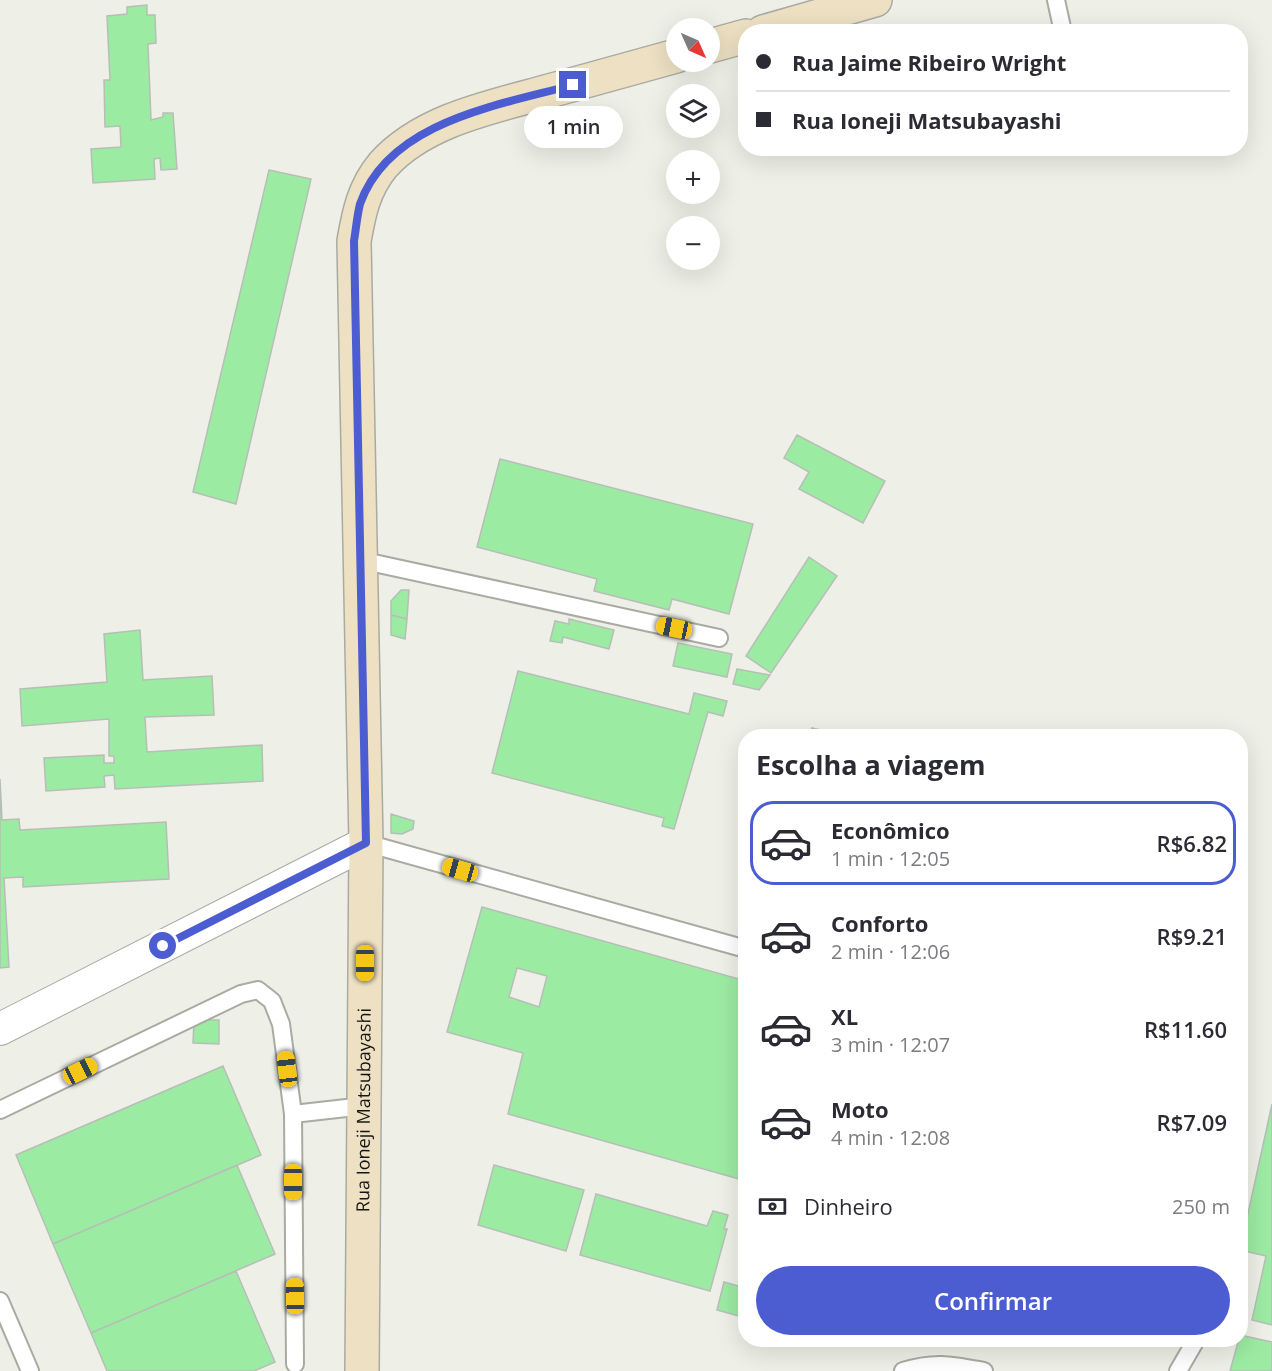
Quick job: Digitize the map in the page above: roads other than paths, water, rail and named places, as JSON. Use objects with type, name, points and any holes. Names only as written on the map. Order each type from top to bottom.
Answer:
[{"type":"main road","points":[[791,24],[875,0]]},
{"type":"main road","points":[[720,43],[738,38]]},
{"type":"main road","name":"Rua Ioneji Matsubayashi","points":[[362,1371],[366,843],[354,241],[360,205],[371,182],[384,164],[416,137],[449,122],[510,102],[666,59]]},
{"type":"street","points":[[0,1029],[366,843]]},
{"type":"lane","points":[[1056,0],[1061,24]]},
{"type":"lane","points":[[360,560],[719,638]]},
{"type":"lane","points":[[366,843],[738,947]]},
{"type":"lane","points":[[0,1110],[241,994],[258,990],[272,1001],[281,1024],[293,1114],[295,1364]]},
{"type":"lane","points":[[293,1114],[364,1106]]},
{"type":"lane","points":[[0,1301],[30,1371]]},
{"type":"lane","points":[[1178,1371],[1192,1347]]},
{"type":"lane","points":[[903,1371],[927,1364],[945,1363],[984,1371]]}]
